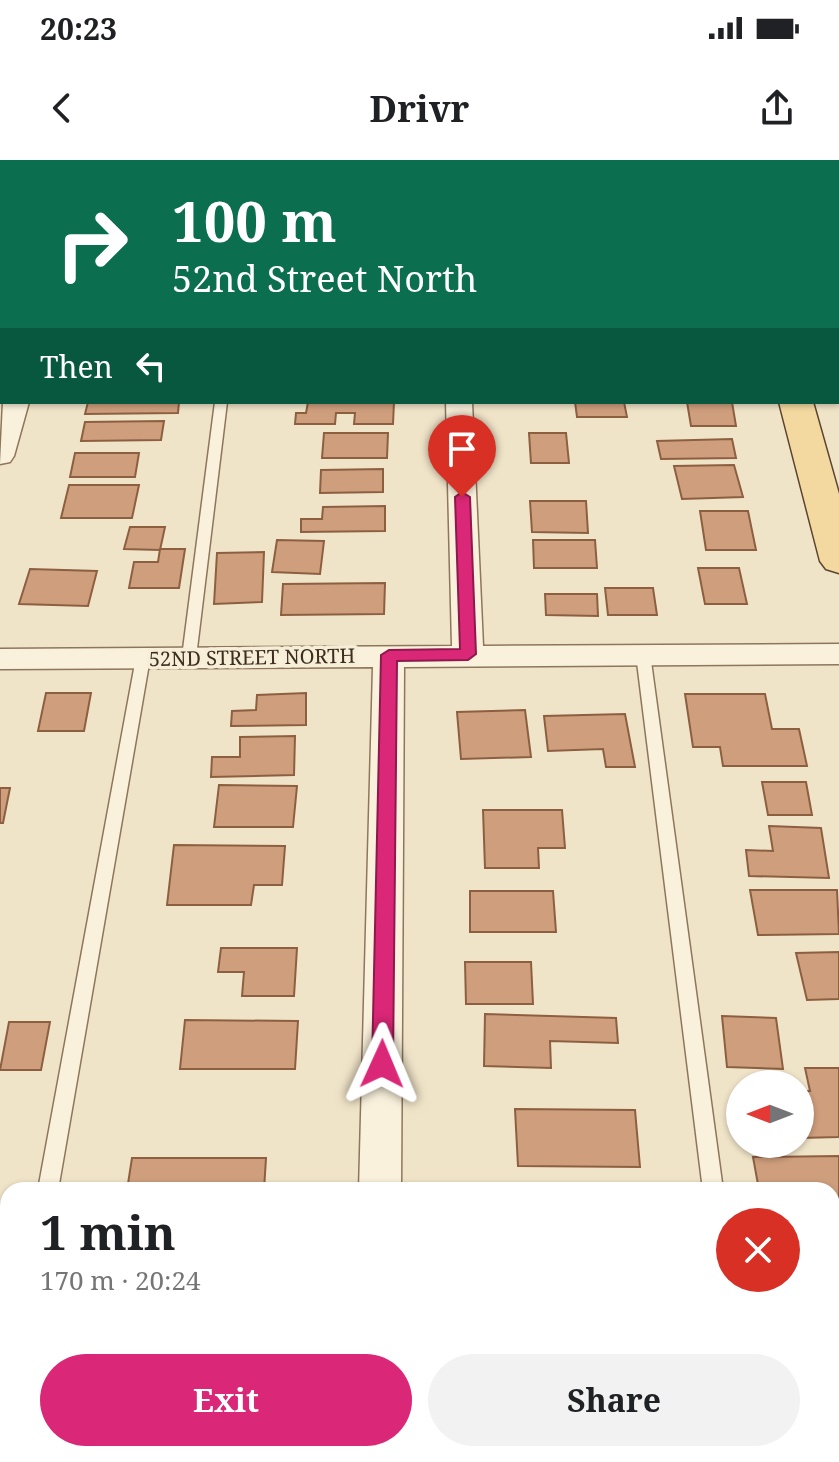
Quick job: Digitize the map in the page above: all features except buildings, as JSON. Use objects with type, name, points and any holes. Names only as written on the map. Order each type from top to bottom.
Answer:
[{"type":"main road","points":[[797,404],[839,561]]},
{"type":"street","points":[[0,456],[15,404]]},
{"type":"street","points":[[459,404],[468,654]]},
{"type":"street","name":"52ND STREET NORTH","points":[[0,659],[839,654]]},
{"type":"street","points":[[380,1182],[389,655]]},
{"type":"lane","points":[[189,657],[221,404]]},
{"type":"lane","points":[[643,654],[712,1182]]},
{"type":"lane","points":[[49,1182],[143,658]]},
{"type":"route","points":[[382,1064],[389,655],[468,654],[462,497]]}]
